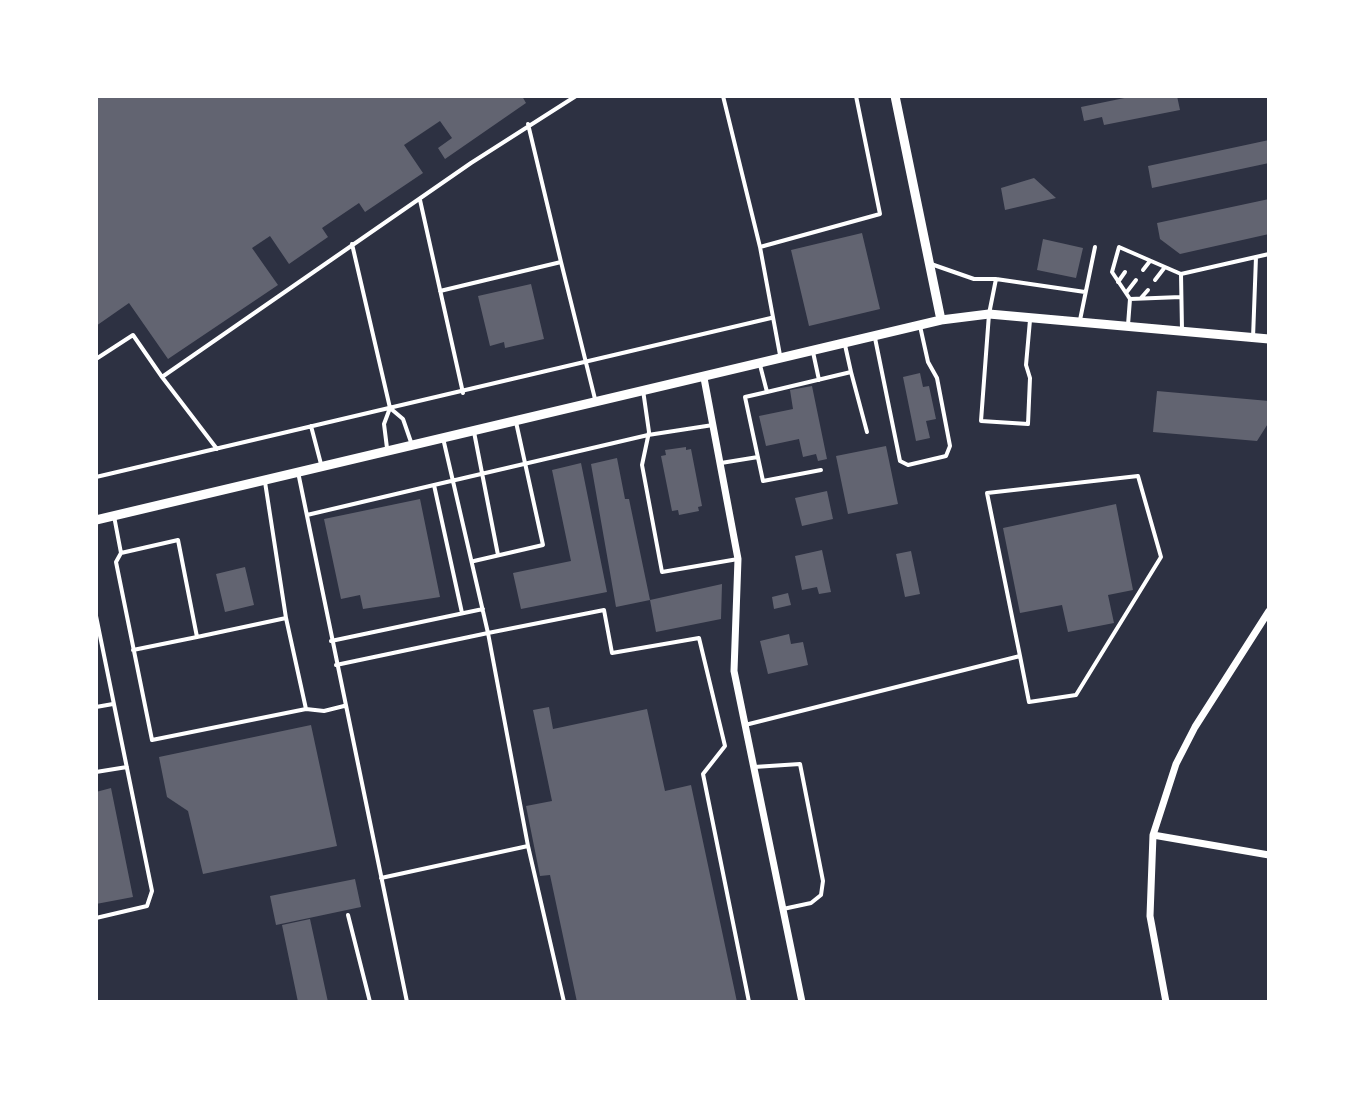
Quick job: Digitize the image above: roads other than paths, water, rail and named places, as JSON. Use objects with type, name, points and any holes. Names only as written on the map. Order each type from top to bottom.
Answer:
[{"type":"street","points":[[895,96],[941,320]]},
{"type":"street","points":[[96,520],[941,320],[989,314],[1269,339]]},
{"type":"street","points":[[704,378],[738,559],[734,671],[802,1002]]},
{"type":"street","points":[[1166,1002],[1150,916],[1153,835],[1176,764],[1195,727],[1269,611]]},
{"type":"street","points":[[1153,835],[1269,855]]},
{"type":"lane","points":[[162,377],[290,292],[352,244],[528,124],[576,96]]},
{"type":"lane","points":[[723,96],[760,247],[781,360]]},
{"type":"lane","points":[[760,247],[880,214],[856,96]]},
{"type":"lane","points":[[528,124],[596,402]]},
{"type":"lane","points":[[419,199],[463,393]]},
{"type":"lane","points":[[352,244],[390,408],[384,424],[388,451]]},
{"type":"lane","points":[[1080,322],[1095,247]]},
{"type":"lane","points":[[1181,297],[1128,296],[1112,272],[1119,247],[1181,274],[1269,254]]},
{"type":"lane","points":[[1132,262],[1137,255]]},
{"type":"lane","points":[[1253,338],[1256,257]]},
{"type":"lane","points":[[1143,270],[1150,261]]},
{"type":"lane","points":[[440,291],[561,262]]},
{"type":"lane","points":[[931,264],[974,279],[996,279],[1085,292]]},
{"type":"lane","points":[[1155,280],[1165,267]]},
{"type":"lane","points":[[1118,282],[1125,272]]},
{"type":"lane","points":[[1181,274],[1182,330]]},
{"type":"lane","points":[[996,279],[989,314],[981,421],[1028,424],[1030,378],[1026,365],[1030,317]]},
{"type":"lane","points":[[1127,327],[1128,296],[1136,280]]},
{"type":"lane","points":[[1141,298],[1148,290]]},
{"type":"lane","points":[[96,477],[587,364],[771,318]]},
{"type":"lane","points":[[875,338],[900,461],[908,465],[946,456],[950,446],[937,378],[928,362],[920,325]]},
{"type":"lane","points":[[96,359],[133,335],[217,449]]},
{"type":"lane","points":[[845,345],[867,432]]},
{"type":"lane","points":[[813,352],[819,380]]},
{"type":"lane","points":[[760,365],[767,392]]},
{"type":"lane","points":[[821,470],[763,481],[745,397],[851,372]]},
{"type":"lane","points":[[643,390],[648,435],[642,465],[662,572],[738,559]]},
{"type":"lane","points":[[390,408],[403,419],[412,445]]},
{"type":"lane","points":[[474,561],[543,545],[516,421]]},
{"type":"lane","points":[[306,516],[648,435],[714,424]]},
{"type":"lane","points":[[311,426],[321,467]]},
{"type":"lane","points":[[474,431],[498,555]]},
{"type":"lane","points":[[443,438],[474,561],[528,846],[564,1002]]},
{"type":"lane","points":[[721,463],[758,457]]},
{"type":"lane","points":[[298,472],[407,1002]]},
{"type":"lane","points":[[1138,476],[1161,557],[1076,695],[1029,702],[1020,656],[987,493],[1138,476]]},
{"type":"lane","points":[[265,480],[286,618],[306,709]]},
{"type":"lane","points":[[434,485],[462,613]]},
{"type":"lane","points":[[114,516],[121,553],[116,562],[152,740],[306,709],[324,711],[344,706]]},
{"type":"lane","points":[[121,553],[178,540],[197,637]]},
{"type":"lane","points":[[331,641],[483,609]]},
{"type":"lane","points":[[336,665],[604,610],[612,653],[699,638],[725,746],[703,774],[749,1002]]},
{"type":"lane","points":[[96,616],[152,900],[147,906],[96,918]]},
{"type":"lane","points":[[133,650],[286,618]]},
{"type":"lane","points":[[745,725],[1020,656]]},
{"type":"lane","points":[[96,707],[114,704]]},
{"type":"lane","points":[[754,767],[800,764],[823,881],[821,895],[811,903],[783,909]]},
{"type":"lane","points":[[96,772],[127,767]]},
{"type":"lane","points":[[381,878],[528,846]]},
{"type":"lane","points":[[348,915],[370,1002]]},
{"type":"lane","points":[[814,1002],[835,1002]]}]
